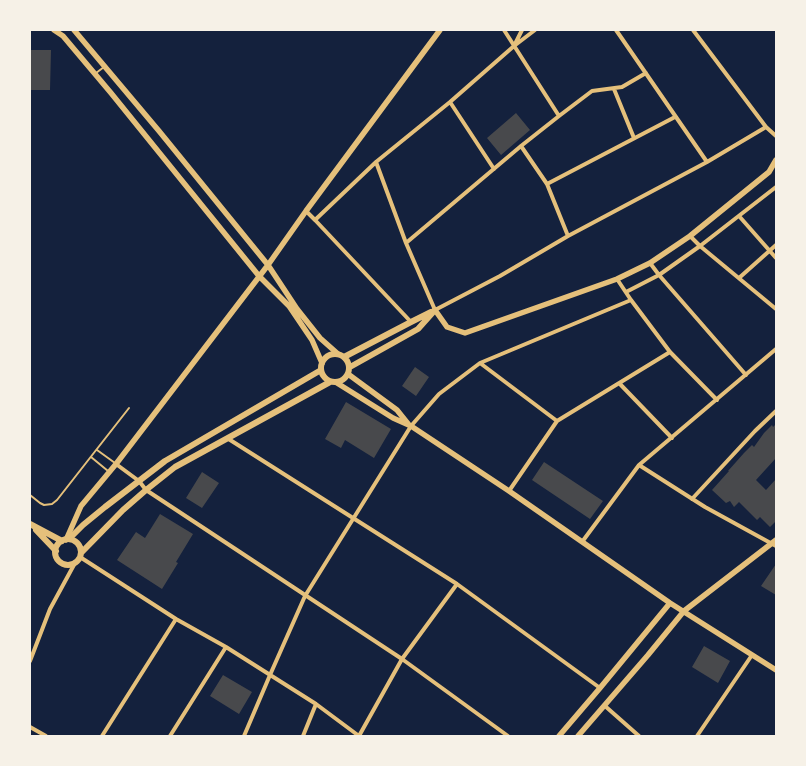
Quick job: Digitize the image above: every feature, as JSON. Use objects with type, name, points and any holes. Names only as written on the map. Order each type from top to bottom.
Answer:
[{"type":"main road","points":[[341,356],[435,310]]},
{"type":"main road","points":[[350,367],[418,329],[435,310]]},
{"type":"main road","points":[[332,355],[341,356],[348,361],[350,367],[348,374],[344,380],[337,383],[330,382],[324,377],[321,370],[322,362],[332,355]]},
{"type":"main road","points":[[321,370],[164,461],[99,511],[66,540],[59,544],[56,550],[57,558],[63,564],[67,565],[75,563],[123,510],[175,467],[330,382]]},
{"type":"main road","points":[[31,525],[66,540],[73,540],[80,546],[81,555]]},
{"type":"main road","points":[[31,525],[56,550]]},
{"type":"street","points":[[54,30],[63,36],[95,74],[259,276],[289,306],[312,340],[322,362]]},
{"type":"street","points":[[74,30],[159,131],[268,265],[297,309],[320,338],[341,356]]},
{"type":"street","points":[[66,540],[81,506],[116,464],[268,265],[440,30]]},
{"type":"street","points":[[504,30],[559,116]]},
{"type":"street","points":[[514,46],[522,30]]},
{"type":"street","points":[[315,220],[376,162],[535,30]]},
{"type":"street","points":[[616,30],[707,162]]},
{"type":"street","points":[[693,30],[766,127],[776,136]]},
{"type":"street","points":[[406,243],[521,146],[592,91],[622,88],[646,74]]},
{"type":"street","points":[[614,88],[634,138]]},
{"type":"street","points":[[450,102],[494,169]]},
{"type":"street","points":[[547,184],[675,117]]},
{"type":"street","points":[[435,310],[500,276],[568,236],[707,162],[766,127]]},
{"type":"street","points":[[521,146],[547,184],[568,236]]},
{"type":"street","points":[[376,162],[406,243],[435,310],[447,327],[466,333],[617,279],[650,263],[690,236],[769,172],[776,160]]},
{"type":"street","points":[[626,292],[659,275],[700,246],[776,187]]},
{"type":"street","points":[[306,212],[410,322]]},
{"type":"street","points":[[739,216],[776,258]]},
{"type":"street","points":[[690,236],[776,309]]},
{"type":"street","points":[[739,278],[776,245]]},
{"type":"street","points":[[650,263],[746,375]]},
{"type":"street","points":[[617,279],[670,352],[717,400]]},
{"type":"street","points":[[244,736],[306,596],[411,426],[439,394],[480,363],[631,300]]},
{"type":"street","points":[[582,542],[639,466],[776,349]]},
{"type":"street","points":[[509,491],[557,421],[670,352]]},
{"type":"street","points":[[480,363],[557,421]]},
{"type":"street","points":[[348,374],[397,410],[411,426]]},
{"type":"street","points":[[337,383],[393,418],[411,426],[509,491],[670,603],[776,670]]},
{"type":"street","points":[[619,383],[672,438]]},
{"type":"street","points":[[692,499],[755,431],[776,411]]},
{"type":"street","points":[[227,438],[457,584],[600,688]]},
{"type":"street","points":[[116,464],[139,481],[146,490],[402,659],[508,736]]},
{"type":"street","points":[[578,736],[684,611],[775,544],[705,507],[639,466]]},
{"type":"street","points":[[81,555],[176,619],[226,647],[316,704],[359,736],[402,659],[457,584]]},
{"type":"street","points":[[30,660],[50,610],[75,563]]},
{"type":"street","points":[[559,736],[670,603]]},
{"type":"street","points":[[102,736],[176,619]]},
{"type":"street","points":[[170,736],[226,647]]},
{"type":"street","points":[[698,736],[752,655]]},
{"type":"street","points":[[303,736],[316,704]]},
{"type":"street","points":[[605,706],[639,736]]},
{"type":"street","points":[[30,727],[46,736]]},
{"type":"lane","points":[[95,74],[105,66]]},
{"type":"lane","points":[[30,495],[44,505],[48,505],[58,500],[129,408]]},
{"type":"lane","points":[[97,450],[116,464]]},
{"type":"lane","points":[[91,457],[109,472]]},
{"type":"building","points":[[30,50],[51,50],[50,90],[30,90]]},
{"type":"building","points":[[516,113],[530,130],[501,155],[487,138]]},
{"type":"building","points":[[415,367],[429,377],[416,396],[402,386]]},
{"type":"building","points":[[346,402],[391,429],[374,458],[345,440],[341,448],[325,439]]},
{"type":"building","points":[[776,424],[776,458],[756,480],[766,490],[776,479],[776,521],[770,527],[760,517],[757,520],[739,502],[734,507],[730,501],[726,503],[712,490],[744,453],[752,445],[754,447],[764,433],[772,425],[773,427]]},
{"type":"building","points":[[544,462],[603,501],[590,519],[532,480]]},
{"type":"building","points":[[202,472],[219,483],[202,508],[186,498]]},
{"type":"building","points":[[160,514],[193,534],[162,589],[117,560],[136,532],[145,538]]},
{"type":"building","points":[[776,564],[776,595],[761,586]]},
{"type":"building","points":[[704,646],[730,661],[718,683],[692,667]]},
{"type":"building","points":[[223,675],[252,692],[239,714],[210,696]]}]
